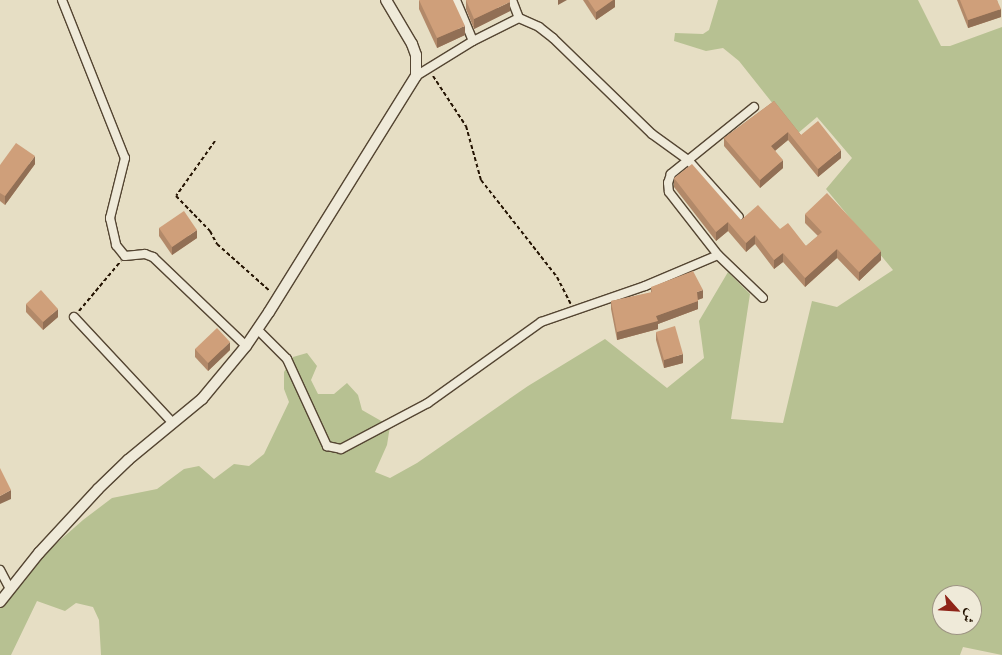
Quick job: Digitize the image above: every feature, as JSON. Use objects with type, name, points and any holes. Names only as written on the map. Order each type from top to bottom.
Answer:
[{"type":"street","points":[[62,0],[125,158],[110,218],[110,231],[125,256],[145,254],[153,257],[246,346]]},
{"type":"street","points":[[386,0],[412,44],[416,55],[416,76]]},
{"type":"street","points":[[456,0],[473,41]]},
{"type":"street","points":[[512,0],[518,18],[539,27],[553,38],[652,134],[688,160],[739,217]]},
{"type":"street","points":[[0,602],[93,494],[128,460],[202,400],[246,346],[278,298],[416,76],[473,41],[518,18]]},
{"type":"street","points":[[754,106],[671,174],[669,192],[718,255],[763,298]]},
{"type":"street","points":[[257,329],[287,359],[322,438],[327,446],[336,450],[428,403],[541,322],[645,286],[718,255]]},
{"type":"street","points":[[74,317],[173,423]]},
{"type":"street","points":[[0,570],[10,589]]},
{"type":"path","points":[[427,68],[466,126],[480,180],[557,277],[574,311]]},
{"type":"path","points":[[215,141],[176,196],[210,231],[216,244],[278,298]]},
{"type":"path","points":[[74,317],[125,256]]},
{"type":"green space","points":[[718,0],[918,0],[941,46],[950,46],[1002,27],[1002,655],[963,647],[960,655],[101,655],[99,620],[93,607],[76,603],[65,611],[37,601],[11,655],[0,655],[0,603],[24,582],[42,556],[83,520],[112,498],[157,489],[184,469],[199,466],[214,479],[234,464],[249,466],[264,454],[289,402],[284,389],[284,372],[293,357],[307,353],[317,366],[311,380],[318,394],[334,394],[347,383],[358,395],[362,410],[390,426],[387,445],[375,472],[390,478],[417,463],[528,386],[605,339],[667,388],[704,358],[699,321],[728,272],[750,294],[731,419],[783,423],[812,301],[837,307],[893,270],[826,189],[852,158],[817,117],[797,134],[739,61],[723,48],[706,51],[674,41],[675,33],[703,34],[709,30]]},
{"type":"building","points":[[419,0],[453,0],[465,26],[437,38]]},
{"type":"building","points":[[466,0],[510,0],[510,2],[474,19]]},
{"type":"building","points":[[588,0],[613,0],[596,12]]},
{"type":"building","points":[[960,0],[997,0],[1001,9],[968,20]]},
{"type":"building","points":[[774,101],[801,135],[818,121],[841,150],[818,169],[788,132],[771,146],[783,160],[760,180],[724,138]]},
{"type":"building","points":[[16,143],[35,156],[5,196],[0,193],[0,165]]},
{"type":"building","points":[[692,164],[741,220],[758,205],[780,229],[788,223],[806,246],[822,232],[805,214],[827,193],[881,251],[859,272],[837,249],[805,278],[783,253],[774,260],[755,235],[746,243],[728,222],[716,232],[674,178]]},
{"type":"building","points":[[184,211],[197,230],[172,247],[159,228]]},
{"type":"building","points":[[693,271],[703,290],[697,292],[698,301],[656,316],[658,321],[617,332],[611,301],[652,292],[651,287]]},
{"type":"building","points":[[41,290],[58,309],[43,322],[26,304]]},
{"type":"building","points":[[675,326],[683,354],[664,360],[656,332]]},
{"type":"building","points":[[217,328],[230,342],[208,363],[195,349]]},
{"type":"building","points":[[0,468],[11,490],[0,496]]}]
